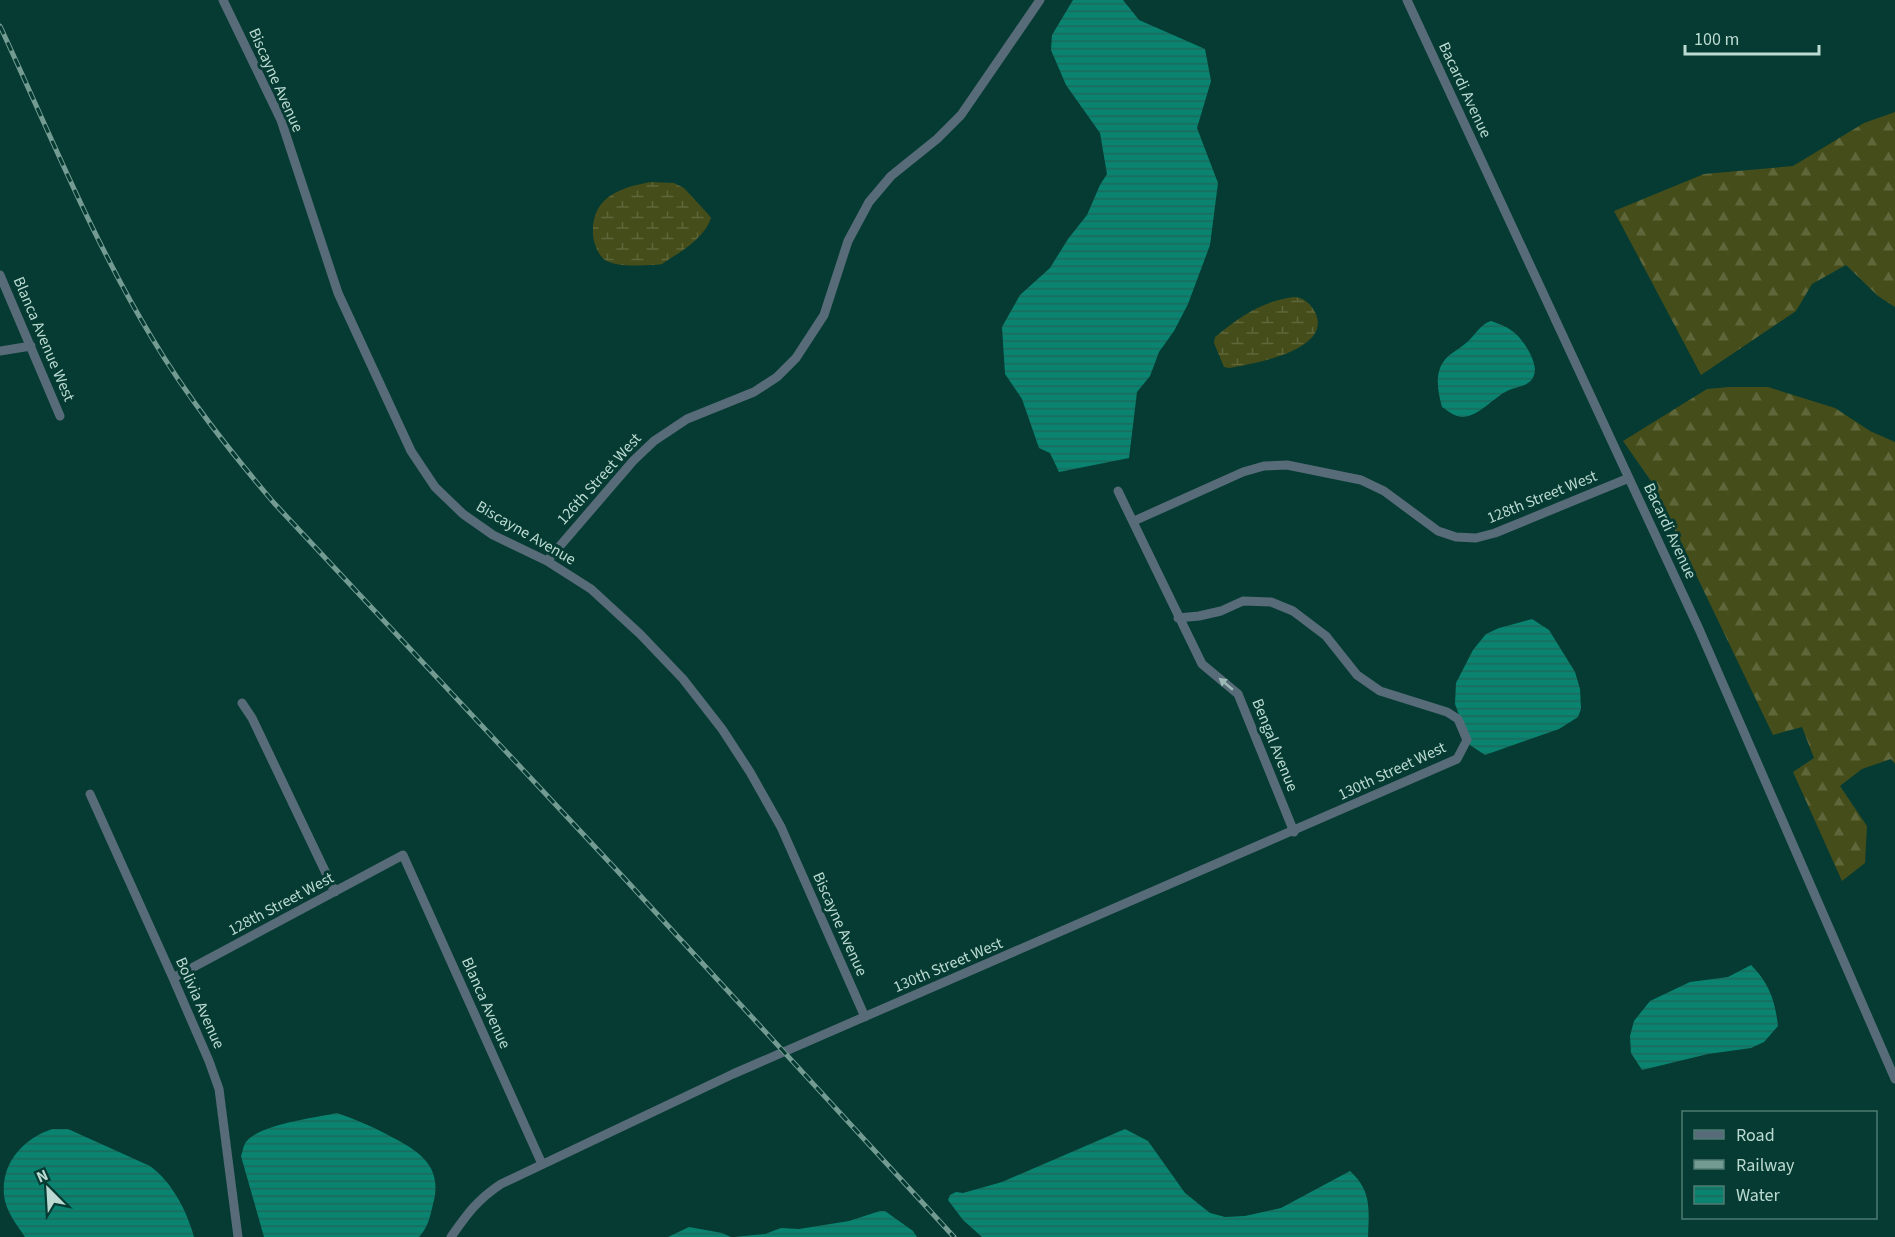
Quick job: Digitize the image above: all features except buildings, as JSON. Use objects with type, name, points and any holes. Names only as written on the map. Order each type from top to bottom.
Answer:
[{"type":"street","name":"Biscayne Avenue","points":[[223,0],[281,120],[338,292],[411,451],[435,487],[463,514],[494,535],[547,561],[591,589],[640,633],[683,680],[722,729],[782,827],[865,1017]]},
{"type":"street","name":"126th Street West","points":[[547,561],[633,461],[654,441],[687,419],[754,392],[777,376],[796,358],[824,315],[848,242],[868,202],[891,176],[937,139],[961,115],[1040,0]]},
{"type":"street","name":"Bacardi Avenue","points":[[1407,0],[1710,655],[1895,1079]]},
{"type":"street","name":"Blanca Avenue West","points":[[0,275],[60,416]]},
{"type":"street","points":[[0,351],[31,346]]},
{"type":"street","name":"128th Street West","points":[[1134,521],[1243,472],[1264,466],[1287,465],[1361,480],[1384,492],[1438,531],[1456,537],[1476,538],[1629,478]]},
{"type":"street","name":"Bengal Avenue","points":[[1118,491],[1202,664],[1238,694],[1294,832]]},
{"type":"street","name":"130th Street West","points":[[451,1237],[471,1208],[483,1196],[501,1184],[733,1074],[1294,832],[1457,759],[1467,740],[1458,719],[1447,712],[1380,691],[1371,686],[1357,675],[1326,636],[1293,612],[1270,602],[1243,601],[1221,611],[1178,618]]},
{"type":"street","points":[[242,704],[252,718],[335,892]]},
{"type":"street","name":"Bolivia Avenue","points":[[90,794],[173,978],[219,1089],[238,1237]]},
{"type":"street","name":"128th Street West","points":[[173,978],[403,855]]},
{"type":"street","name":"Blanca Avenue","points":[[403,855],[542,1164]]},
{"type":"green space","points":[[1895,112],[1895,307],[1878,296],[1846,265],[1812,284],[1796,311],[1701,375],[1614,211],[1704,174],[1793,166],[1864,123]]},
{"type":"green space","points":[[650,182],[674,183],[684,188],[711,218],[708,226],[691,244],[662,264],[637,266],[610,263],[603,258],[595,246],[593,235],[597,212],[609,197],[617,192]]},
{"type":"green space","points":[[1293,297],[1306,301],[1315,312],[1318,325],[1313,336],[1288,353],[1272,359],[1229,368],[1224,367],[1214,343],[1215,337],[1251,311]]},
{"type":"green space","points":[[1768,387],[1835,408],[1870,431],[1895,442],[1895,764],[1891,759],[1862,769],[1840,786],[1867,826],[1865,863],[1842,881],[1793,772],[1814,758],[1802,727],[1773,735],[1651,481],[1623,441],[1707,389]]},
{"type":"water","points":[[1073,0],[1123,0],[1139,20],[1205,49],[1211,81],[1197,128],[1218,183],[1210,245],[1188,304],[1174,331],[1159,352],[1150,376],[1137,392],[1129,458],[1059,472],[1050,453],[1039,448],[1022,399],[1005,374],[1002,327],[1020,295],[1050,268],[1068,239],[1087,215],[1107,174],[1100,133],[1066,85],[1051,50],[1052,35]]},
{"type":"water","points":[[1491,321],[1507,328],[1520,339],[1532,357],[1534,375],[1530,382],[1507,391],[1475,413],[1463,417],[1457,416],[1442,407],[1438,386],[1441,365],[1445,359]]},
{"type":"water","points":[[1532,619],[1549,630],[1575,672],[1580,689],[1581,709],[1578,717],[1559,729],[1485,755],[1470,745],[1455,704],[1456,683],[1473,650],[1486,634]]},
{"type":"water","points":[[1751,965],[1767,985],[1777,1017],[1778,1026],[1764,1042],[1751,1048],[1708,1054],[1642,1070],[1631,1053],[1630,1036],[1634,1021],[1650,1001],[1690,982],[1728,977]]},
{"type":"water","points":[[337,1113],[388,1135],[426,1160],[435,1179],[435,1190],[430,1218],[419,1237],[264,1237],[241,1156],[245,1144],[253,1136],[275,1126]]},
{"type":"water","points":[[52,1129],[68,1129],[150,1166],[165,1180],[178,1198],[194,1237],[25,1237],[5,1201],[6,1173],[10,1163],[23,1146],[41,1133]]},
{"type":"water","points":[[1125,1129],[1148,1141],[1185,1193],[1210,1213],[1225,1217],[1245,1216],[1281,1208],[1350,1171],[1362,1186],[1368,1201],[1368,1237],[982,1237],[963,1220],[948,1200],[950,1195],[956,1192],[963,1193],[1002,1182]]},
{"type":"water","points":[[885,1211],[913,1231],[917,1237],[734,1237],[765,1234],[781,1228],[799,1229],[849,1221]]},
{"type":"water","points":[[689,1227],[722,1233],[731,1237],[668,1237]]},
{"type":"railway","points":[[0,26],[90,223],[130,300],[180,381],[225,443],[274,503],[625,879],[954,1237]]}]
